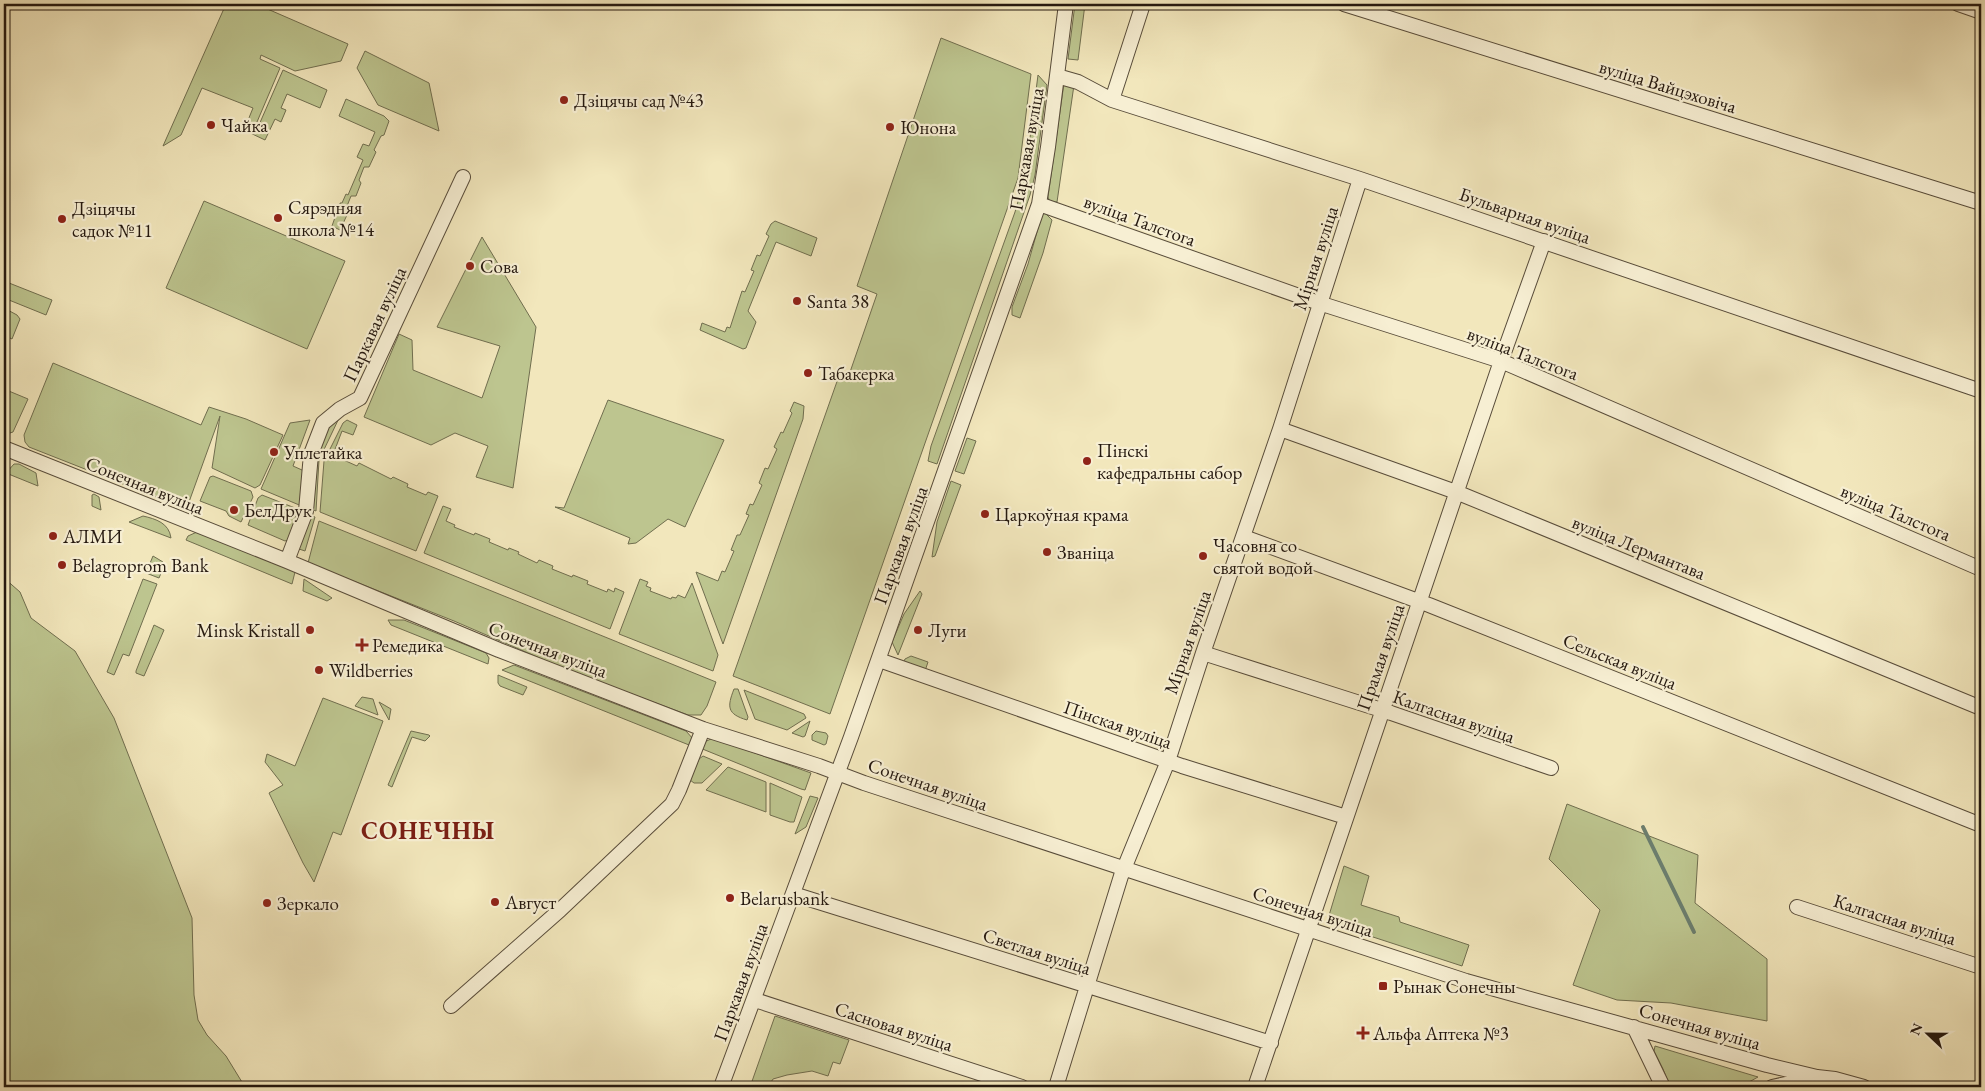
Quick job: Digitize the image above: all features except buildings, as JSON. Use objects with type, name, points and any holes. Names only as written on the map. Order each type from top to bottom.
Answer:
[{"type":"street","name":"Паркавая вуліца","points":[[721,1087],[879,660],[1039,204],[1058,76],[1066,4]]},
{"type":"street","points":[[1112,100],[1143,4]]},
{"type":"street","name":"вуліца Вайцэховіча","points":[[1344,4],[1981,203]]},
{"type":"street","points":[[1958,4],[1981,12]]},
{"type":"street","name":"Бульварная вуліца","points":[[1058,76],[1078,82],[1112,100],[1360,179],[1981,391]]},
{"type":"street","name":"Паркавая вуліца","points":[[287,561],[306,511],[311,454],[323,423],[340,409],[360,398],[463,177]]},
{"type":"street","name":"Мірная вуліца","points":[[1056,1087],[1121,876],[1168,761],[1280,429],[1360,179]]},
{"type":"street","name":"вуліца Талстога","points":[[1039,204],[1319,303],[1501,361],[1981,569]]},
{"type":"street","name":"Прамая вуліца","points":[[1255,1087],[1456,492],[1544,241]]},
{"type":"street","name":"вуліца Лермантава","points":[[1280,429],[1456,492],[1981,708]]},
{"type":"street","name":"Сонечная вуліца","points":[[4,448],[287,561],[499,650],[703,729],[838,772],[864,783],[1125,870],[1466,981],[1817,1078],[1835,1079],[1864,1087]]},
{"type":"street","name":"Сельская вуліца","points":[[1244,536],[1419,601],[1981,825]]},
{"type":"street","name":"Калгасная вуліца","points":[[1203,653],[1550,768]]},
{"type":"street","name":"Пінская вуліца","points":[[879,660],[1168,761],[1346,817]]},
{"type":"street","points":[[450,1006],[560,910],[672,804],[703,729]]},
{"type":"street","name":"Светлая вуліца","points":[[792,894],[1271,1043]]},
{"type":"street","name":"Калгасная вуліца","points":[[1797,907],[1981,967]]},
{"type":"street","name":"Сасновая вуліца","points":[[754,1000],[1022,1087]]},
{"type":"street","points":[[1634,1027],[1663,1087]]},
{"type":"street","points":[[1772,1087],[1817,1078]]},
{"type":"green space","points":[[226,4],[256,4],[348,44],[341,61],[295,71],[261,55],[260,59],[280,68],[254,129],[255,134],[283,70],[327,90],[320,108],[287,94],[281,108],[286,110],[281,122],[275,119],[265,140],[244,130],[253,108],[202,88],[181,135],[163,146]]},
{"type":"green space","points":[[1075,4],[1085,4],[1078,60],[1068,59]]},
{"type":"green space","points":[[941,38],[1031,74],[1018,178],[830,714],[733,676],[840,373],[849,375],[877,294],[857,286]]},
{"type":"green space","points":[[365,51],[429,83],[439,131],[378,105],[357,68]]},
{"type":"green space","points":[[1038,75],[1047,85],[1035,175],[1030,195],[937,464],[928,461],[931,446],[1015,212],[1025,177]]},
{"type":"green space","points":[[1064,83],[1074,85],[1057,202],[1050,202],[1048,197]]},
{"type":"green space","points":[[346,99],[384,116],[389,121],[384,135],[381,136],[374,150],[376,152],[369,167],[364,167],[359,180],[361,183],[356,196],[351,196],[345,211],[347,215],[340,230],[332,226],[340,203],[342,203],[346,194],[348,195],[363,160],[357,157],[363,144],[369,146],[375,132],[339,116]]},
{"type":"green space","points":[[204,201],[345,261],[307,349],[166,288]]},
{"type":"green space","points":[[1045,213],[1052,220],[1043,253],[1020,318],[1012,315],[1012,307],[1028,264],[1042,214]]},
{"type":"green space","points":[[775,221],[817,238],[811,256],[776,242],[748,311],[756,322],[746,348],[743,349],[700,330],[702,323],[725,332],[727,327],[730,328],[742,291],[745,292],[754,271],[751,270],[757,255],[760,256],[769,236],[766,234],[771,224]]},
{"type":"green space","points":[[482,237],[536,327],[513,488],[476,477],[488,446],[455,433],[431,445],[364,417],[399,334],[412,340],[413,370],[482,398],[500,346],[437,327]]},
{"type":"green space","points":[[4,281],[52,300],[46,315],[4,298]]},
{"type":"green space","points":[[4,308],[17,315],[20,319],[12,339],[10,338],[9,341],[4,339]]},
{"type":"green space","points":[[53,363],[201,425],[209,407],[246,419],[283,435],[260,485],[255,488],[212,468],[220,416],[189,502],[174,502],[156,497],[29,447],[25,442],[24,435]]},
{"type":"green space","points":[[4,389],[28,399],[13,432],[4,435]]},
{"type":"green space","points":[[608,400],[724,440],[685,527],[668,519],[636,543],[628,544],[630,538],[555,507],[564,508]]},
{"type":"green space","points":[[794,402],[804,406],[803,419],[723,644],[696,572],[718,581],[722,571],[725,572],[734,551],[731,550],[737,535],[740,535],[749,515],[746,514],[750,504],[753,505],[762,485],[759,483],[765,468],[768,469],[777,449],[774,447],[792,413],[790,411]]},
{"type":"green space","points":[[341,414],[319,460],[316,511],[311,509],[314,470],[319,446],[324,435]]},
{"type":"green space","points":[[310,420],[293,466],[302,470],[305,474],[304,507],[261,489],[290,423]]},
{"type":"green space","points":[[347,420],[357,425],[353,435],[342,431],[334,452],[338,455],[337,457],[357,466],[359,463],[391,479],[393,477],[408,484],[407,487],[426,495],[428,492],[438,496],[416,551],[320,512],[324,461],[343,423]]},
{"type":"green space","points":[[967,438],[976,441],[964,474],[955,471]]},
{"type":"green space","points":[[14,464],[19,464],[36,473],[38,486],[6,473]]},
{"type":"green space","points":[[213,476],[251,491],[253,497],[241,522],[229,516],[226,511],[200,501],[210,477]]},
{"type":"green space","points":[[951,481],[961,485],[935,556],[932,557],[937,522]]},
{"type":"green space","points":[[94,494],[99,497],[101,510],[92,506],[92,495]]},
{"type":"green space","points":[[262,495],[295,508],[298,511],[288,540],[285,541],[248,525],[258,498]]},
{"type":"green space","points":[[443,506],[451,509],[446,521],[455,525],[454,527],[490,539],[489,542],[508,550],[509,548],[519,552],[518,554],[537,563],[539,560],[553,566],[552,569],[588,581],[587,584],[607,592],[608,589],[614,592],[615,588],[624,592],[610,629],[424,553]]},
{"type":"green space","points":[[309,515],[315,517],[305,551],[296,548]]},
{"type":"green space","points":[[143,516],[157,520],[165,525],[171,538],[129,522]]},
{"type":"green space","points":[[319,521],[716,682],[707,706],[701,715],[688,715],[565,669],[454,621],[308,563]]},
{"type":"green space","points":[[197,532],[295,572],[292,584],[186,540],[188,536]]},
{"type":"green space","points":[[153,556],[163,562],[164,566],[159,578],[146,573]]},
{"type":"green space","points":[[4,578],[20,592],[31,618],[75,651],[114,718],[192,918],[194,995],[198,1020],[207,1035],[226,1056],[245,1087],[4,1087]]},
{"type":"green space","points":[[143,579],[157,584],[129,656],[123,654],[114,675],[107,672]]},
{"type":"green space","points":[[304,579],[332,598],[327,601],[303,591]]},
{"type":"green space","points":[[640,579],[648,582],[646,586],[651,588],[650,591],[671,599],[672,597],[676,598],[678,595],[685,598],[692,583],[718,655],[713,671],[619,634]]},
{"type":"green space","points":[[920,591],[922,594],[898,655],[892,642],[904,614]]},
{"type":"green space","points":[[388,620],[404,620],[486,653],[489,658],[488,664],[391,625]]},
{"type":"green space","points":[[154,625],[164,630],[144,676],[136,673],[136,671]]},
{"type":"green space","points":[[911,656],[928,662],[925,671],[904,661]]},
{"type":"green space","points":[[514,665],[686,731],[694,740],[694,747],[502,670]]},
{"type":"green space","points":[[498,675],[527,687],[523,695],[500,686]]},
{"type":"green space","points":[[734,689],[738,689],[748,717],[747,720],[740,718],[730,709],[730,701]]},
{"type":"green space","points":[[744,690],[804,714],[806,718],[787,730],[755,719]]},
{"type":"green space","points":[[362,697],[373,699],[378,715],[355,706]]},
{"type":"green space","points":[[323,698],[383,721],[341,835],[333,832],[314,882],[269,793],[283,785],[265,762],[267,754],[295,766]]},
{"type":"green space","points":[[379,702],[391,709],[389,720]]},
{"type":"green space","points":[[810,721],[805,736],[792,733]]},
{"type":"green space","points":[[411,731],[430,736],[425,741],[412,737],[392,787],[388,785]]},
{"type":"green space","points":[[816,731],[826,733],[828,736],[826,744],[824,745],[812,740],[812,735]]},
{"type":"green space","points":[[716,739],[811,773],[805,790],[700,748],[702,743]]},
{"type":"green space","points":[[703,756],[722,764],[702,783],[694,783],[690,780],[699,759]]},
{"type":"green space","points":[[728,767],[766,782],[766,812],[706,790]]},
{"type":"green space","points":[[770,783],[802,797],[794,822],[770,815]]},
{"type":"green space","points":[[810,796],[818,798],[806,827],[795,834]]},
{"type":"green space","points":[[1567,804],[1698,855],[1695,903],[1767,959],[1767,1021],[1671,1003],[1617,1000],[1573,985],[1600,910],[1549,859]]},
{"type":"green space","points":[[1344,866],[1369,876],[1361,905],[1399,917],[1400,922],[1469,945],[1462,966],[1327,922]]},
{"type":"green space","points":[[775,1016],[849,1040],[840,1064],[833,1062],[828,1076],[812,1071],[773,1079],[768,1087],[750,1087]]},
{"type":"green space","points":[[1655,1046],[1758,1077],[1740,1087],[1670,1087],[1654,1051]]},
{"type":"waterway","points":[[1643,827],[1694,932]]},
{"type":"place","name":"Дзіцячы сад №43","points":[[564,100]]},
{"type":"place","name":"Чайка","points":[[211,125]]},
{"type":"place","name":"Юнона","points":[[890,127]]},
{"type":"place","name":"Сярэдняя школа №14","points":[[278,218]]},
{"type":"place","name":"Дзіцячы садок №11","points":[[62,219]]},
{"type":"place","name":"Сова","points":[[470,266]]},
{"type":"place","name":"Santa 38","points":[[797,301]]},
{"type":"place","name":"Табакерка","points":[[808,373]]},
{"type":"place","name":"Уплетайка","points":[[274,452]]},
{"type":"place","name":"Пінскі кафедральны сабор","points":[[1087,461]]},
{"type":"place","name":"БелДрук","points":[[234,510]]},
{"type":"place","name":"Царкоўная крама","points":[[985,514]]},
{"type":"place","name":"АЛМИ","points":[[53,536]]},
{"type":"place","name":"Званіца","points":[[1047,552]]},
{"type":"place","name":"Часовня со святой водой","points":[[1203,556]]},
{"type":"place","name":"Belagroprom Bank","points":[[62,565]]},
{"type":"place","name":"Minsk Kristall","points":[[310,630]]},
{"type":"place","name":"Луги","points":[[918,630]]},
{"type":"place","name":"Ремедика","points":[[362,645]]},
{"type":"place","name":"Wildberries","points":[[319,670]]},
{"type":"place","name":"Belarusbank","points":[[730,898]]},
{"type":"place","name":"Август","points":[[495,902]]},
{"type":"place","name":"Зеркало","points":[[267,903]]},
{"type":"place","name":"Рынак Сонечны","points":[[1383,986]]},
{"type":"place","name":"Альфа Аптека №3","points":[[1363,1033]]},
{"type":"district","name":"СОНЕЧНЫ","points":[[428,831]]}]
